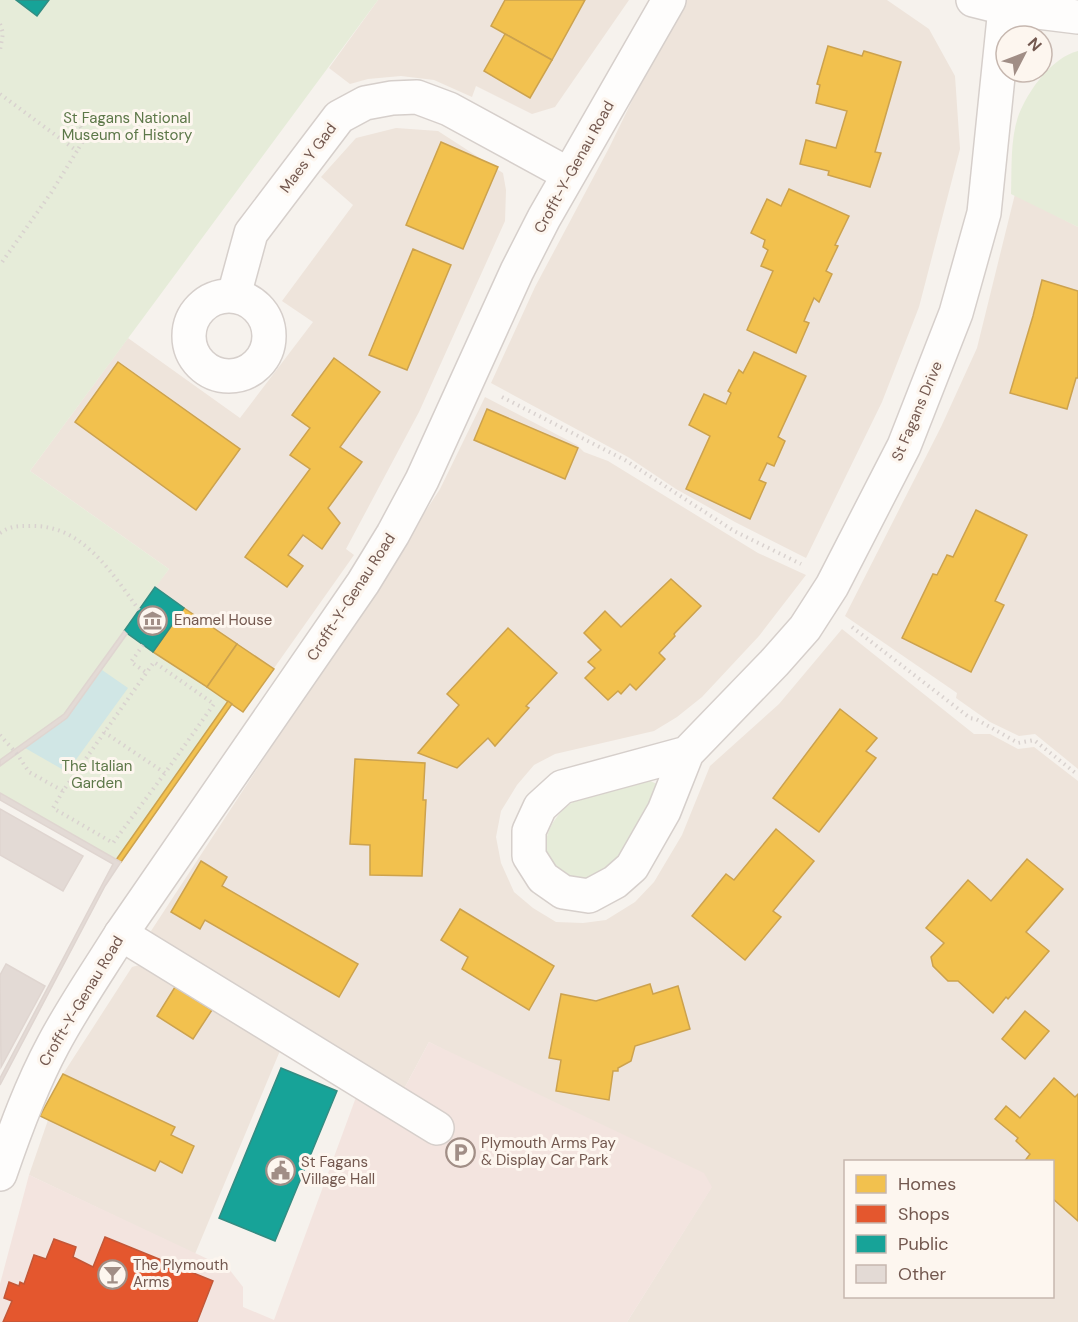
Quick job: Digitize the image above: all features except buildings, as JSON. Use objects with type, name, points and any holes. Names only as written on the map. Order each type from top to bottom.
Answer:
[{"type":"street","name":"Crofft-Y-Genau Road","points":[[0,1174],[27,1098],[53,1044],[121,934],[363,583],[393,534],[422,480],[517,271],[568,174],[669,0]]},
{"type":"street","points":[[973,0],[1005,8],[1078,17]]},
{"type":"street","name":"St Fagans Drive","points":[[687,753],[562,787],[540,807],[529,831],[529,856],[543,878],[563,892],[589,896],[615,882],[632,867],[664,811],[687,753],[774,663],[815,613],[832,586],[904,446],[956,313],[984,213],[1005,8]]},
{"type":"street","name":"Maes Y Gad","points":[[234,295],[251,233],[339,117],[365,104],[392,98],[417,97],[479,124],[568,174]]},
{"type":"street","points":[[121,934],[437,1128]]},
{"type":"path","points":[[0,24],[3,33],[0,50]]},
{"type":"path","points":[[0,94],[76,151]]},
{"type":"path","points":[[0,265],[51,193],[86,136],[71,111]]},
{"type":"path","points":[[498,394],[625,460],[734,531],[808,567]]},
{"type":"path","points":[[0,533],[9,527],[47,525],[81,542],[103,562],[139,610]]},
{"type":"path","points":[[844,622],[970,718],[976,719],[1018,743],[1034,741],[1078,775]]},
{"type":"path","points":[[143,645],[131,662],[147,673]]},
{"type":"path","points":[[154,662],[214,704],[113,843],[53,808],[104,732],[154,662]]},
{"type":"path","points":[[104,732],[165,773]]},
{"type":"path","points":[[0,735],[29,772],[63,791]]},
{"type":"shaded area","points":[[378,0],[629,0],[555,107],[532,114],[476,86],[472,97],[434,80],[401,76],[368,79],[350,84],[329,68]]},
{"type":"shaded area","points":[[687,0],[887,0],[929,29],[955,76],[960,149],[919,307],[882,402],[806,558],[735,522],[676,489],[628,457],[491,383],[535,287],[609,148],[669,25]]},
{"type":"shaded area","points":[[396,128],[438,131],[503,173],[506,190],[505,221],[419,412],[346,549],[354,555],[243,712],[153,652],[155,587],[169,569],[30,471],[128,338],[240,418],[313,322],[282,301],[353,205],[321,177],[356,138]]},
{"type":"shaded area","points":[[1015,194],[1078,227],[1078,769],[1035,734],[1019,736],[990,722],[956,698],[957,693],[845,616],[941,427],[977,348]]},
{"type":"shaded area","points":[[485,397],[577,445],[584,452],[608,461],[758,553],[806,575],[759,636],[702,697],[677,717],[654,731],[555,754],[534,765],[517,785],[501,811],[496,837],[501,863],[514,892],[533,908],[556,922],[583,923],[606,920],[635,902],[654,882],[682,835],[710,766],[779,704],[842,629],[974,734],[990,734],[1018,749],[1034,747],[1078,781],[1078,1322],[627,1322],[711,1188],[429,1042],[404,1089],[155,941],[151,931],[440,489]]},
{"type":"shaded area","points":[[102,670],[128,688],[67,772],[25,748],[67,718]]},
{"type":"shaded area","points":[[143,964],[282,1046],[195,1254],[29,1175],[48,1120],[40,1116],[63,1074],[132,967]]},
{"type":"shaded area","name":"Plymouth Arms Pay & Display Car Park","points":[[429,1042],[704,1173],[712,1187],[627,1322],[0,1322],[0,1284],[29,1175],[229,1269],[243,1287],[243,1307],[274,1320],[359,1089],[404,1089]]},
{"type":"green space","name":"St Fagans National Museum of History","points":[[0,0],[378,0],[30,471],[169,569],[155,588],[153,652],[232,704],[118,867],[0,800]]},
{"type":"green space","points":[[1078,51],[1078,227],[1011,194],[1014,133],[1019,114],[1036,84],[1054,84],[1054,64]]},
{"type":"green space","points":[[648,780],[657,784],[657,790],[610,868],[597,878],[580,879],[564,875],[554,867],[548,857],[546,846],[553,822],[562,811],[579,799]]},
{"type":"place","name":"Enamel House","points":[[153,620]]},
{"type":"place","name":"Plymouth Arms Pay & Display Car Park","points":[[460,1152]]},
{"type":"place","name":"St Fagans Village Hall","points":[[280,1171]]},
{"type":"place","name":"The Plymouth Arms","points":[[112,1274]]},
{"type":"park label","name":"The Italian Garden","points":[[97,774]]}]
